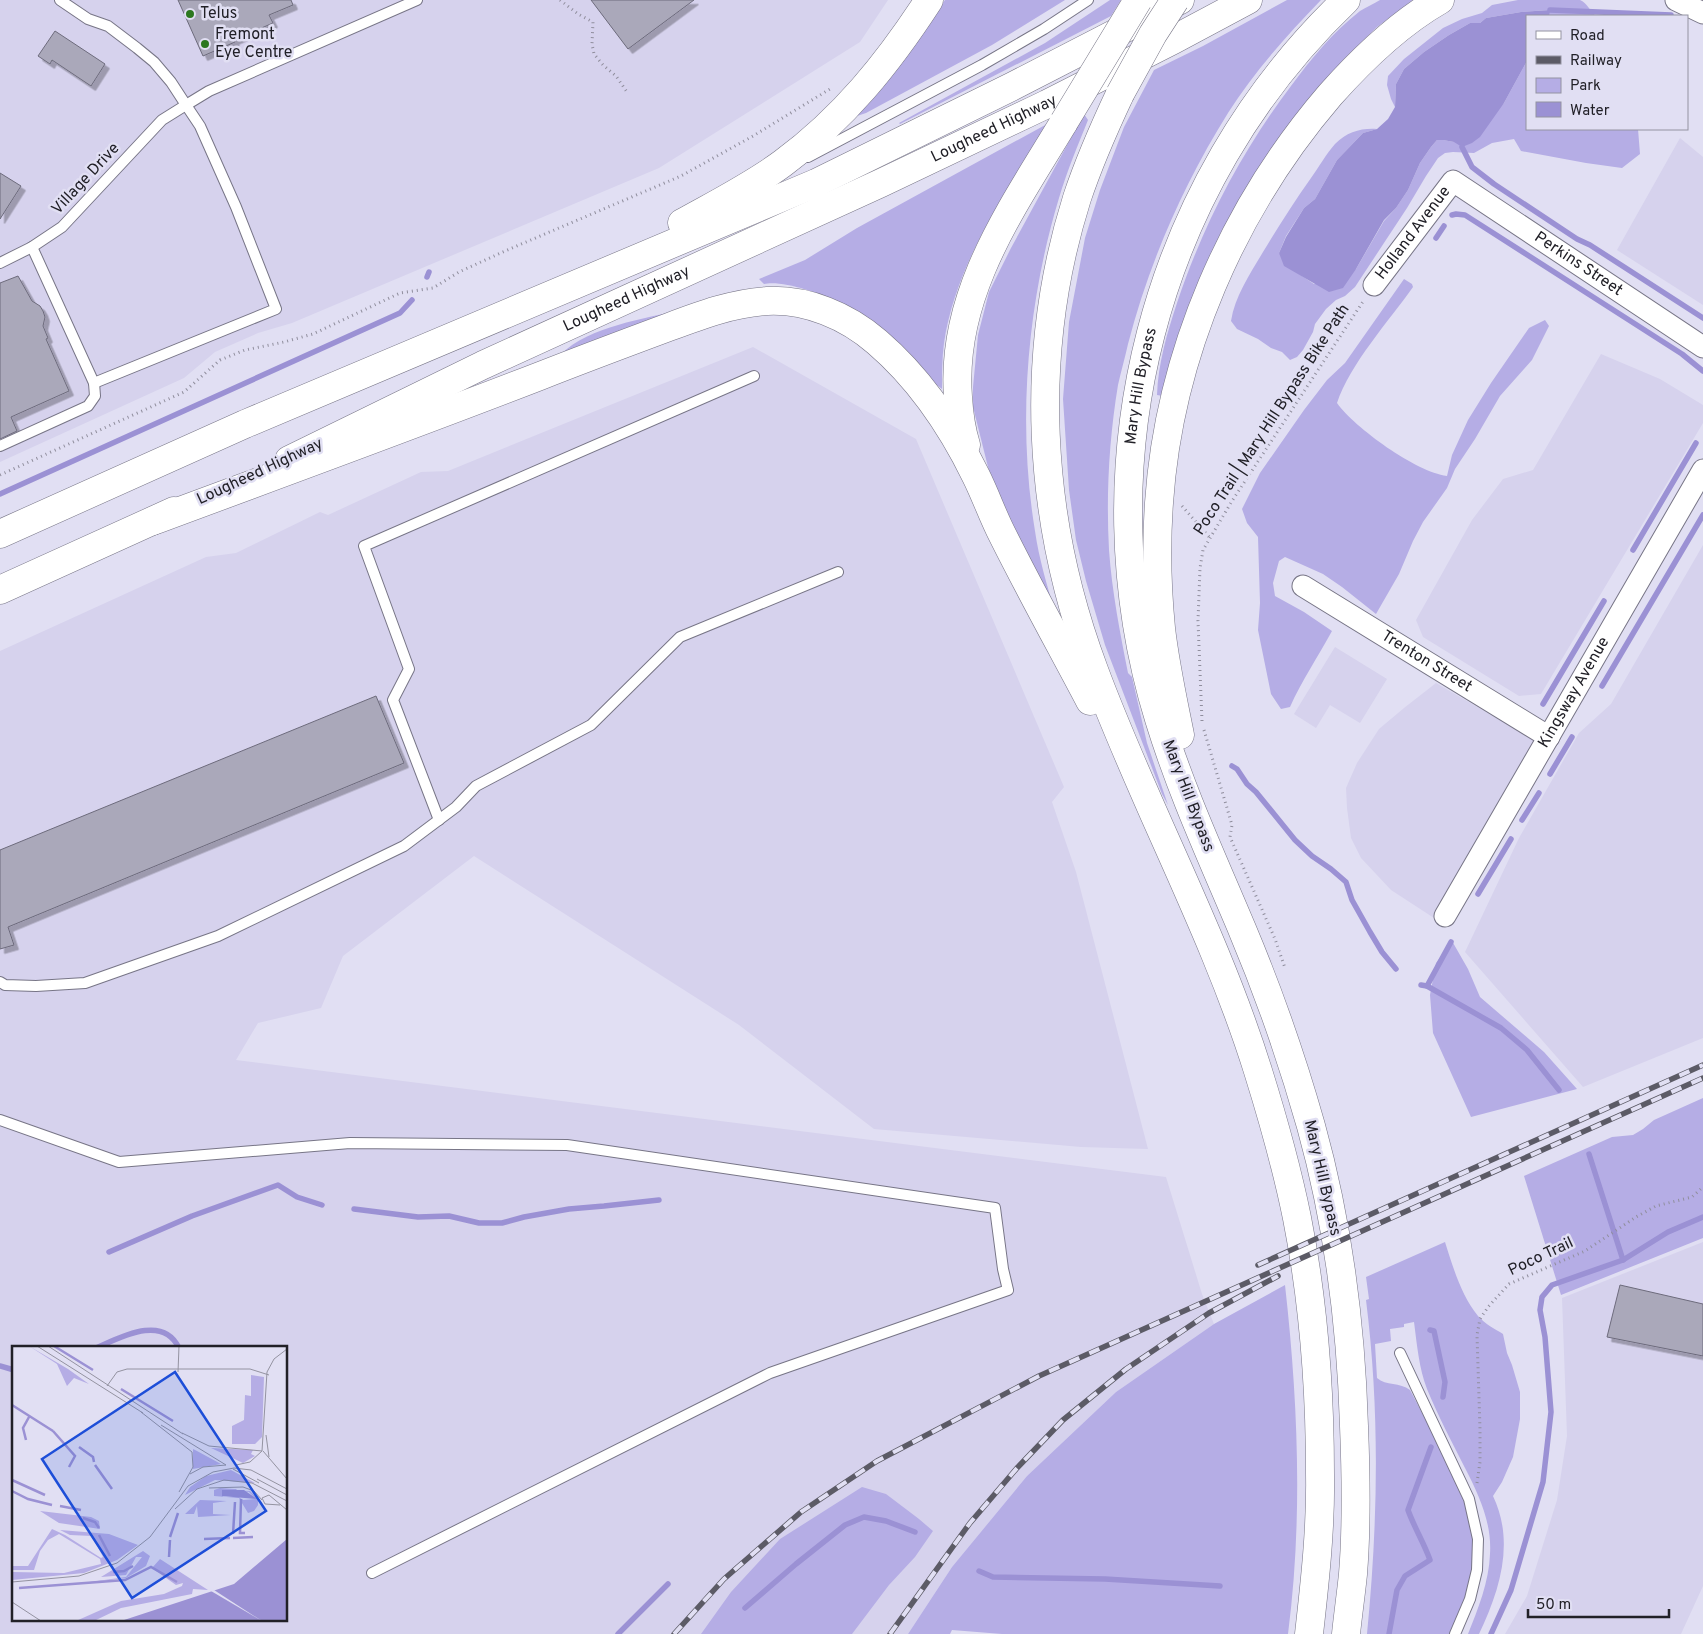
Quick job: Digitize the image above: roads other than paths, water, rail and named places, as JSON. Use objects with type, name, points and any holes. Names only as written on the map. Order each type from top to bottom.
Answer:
[{"type":"main road","points":[[416,353],[673,228],[741,190],[782,164],[807,145],[856,98],[883,67],[929,0]]},
{"type":"main road","points":[[977,478],[963,434],[959,411],[957,364],[962,324],[980,273],[994,242],[1138,0]]},
{"type":"main road","name":"Mary Hill Bypass","points":[[1175,0],[1153,34],[1120,94],[1089,165],[1077,200],[1059,271],[1049,335],[1046,379],[1046,453],[1049,491],[1071,600],[1087,652],[1107,704],[1206,934],[1257,1067],[1277,1136],[1297,1219],[1308,1297],[1317,1385],[1320,1467],[1316,1569],[1309,1634]]},
{"type":"main road","name":"Lougheed Highway","points":[[0,534],[245,424],[816,183],[1180,0]]},
{"type":"main road","name":"Lougheed Highway","points":[[0,590],[285,461],[492,361],[881,183],[1047,104],[1174,40],[1248,0]]},
{"type":"main road","name":"Mary Hill Bypass","points":[[1346,0],[1306,40],[1262,96],[1241,127],[1204,190],[1175,258],[1152,326],[1132,430],[1128,501],[1128,540],[1135,613],[1149,684],[1158,718],[1199,830],[1268,994],[1290,1056],[1312,1130],[1330,1206],[1343,1283],[1353,1382],[1356,1479],[1353,1572],[1346,1634]]},
{"type":"main road","points":[[1199,830],[1161,630],[1158,570],[1159,503],[1166,448],[1174,405],[1189,348],[1219,269],[1241,223],[1266,181],[1309,120],[1368,55],[1413,17],[1440,0]]},
{"type":"main road","points":[[153,521],[688,320],[738,304],[771,301],[801,304],[831,313],[847,321],[875,340],[900,364],[946,422],[977,478],[1001,532],[1032,592],[1160,827]]},
{"type":"street","points":[[1676,0],[1703,13]]},
{"type":"street","points":[[1695,0],[1703,8]]},
{"type":"street","name":"Holland Avenue","points":[[1374,285],[1453,181]]},
{"type":"street","name":"Perkins Street","points":[[1453,181],[1703,347]]},
{"type":"street","name":"Kingsway Avenue","points":[[1445,916],[1703,470]]},
{"type":"street","name":"Trenton Street","points":[[1304,586],[1549,737]]},
{"type":"lane","points":[[60,0],[88,19],[108,26],[154,62],[171,82],[200,126],[232,199],[276,309],[94,383]]},
{"type":"lane","name":"Village Drive","points":[[0,262],[32,247],[62,228],[162,120],[209,91],[417,0]]},
{"type":"lane","points":[[673,228],[974,69],[1044,29],[1088,0]]},
{"type":"lane","points":[[0,446],[88,406],[95,396],[94,383],[32,247]]},
{"type":"lane","points":[[439,820],[393,700],[409,669],[364,546],[754,376]]},
{"type":"lane","points":[[0,982],[4,985],[36,986],[85,983],[218,936],[404,846],[456,807],[476,786],[591,725],[680,638],[838,572]]},
{"type":"lane","points":[[0,1120],[119,1162],[350,1143],[567,1145],[995,1208],[1008,1290],[770,1373],[372,1573]]},
{"type":"lane","points":[[1400,1353],[1469,1499],[1478,1539],[1477,1570],[1470,1599],[1455,1634]]},
{"type":"water","points":[[1550,10],[1549,15],[1526,15],[1526,63],[1504,103],[1480,137],[1472,143],[1462,147],[1454,142],[1437,140],[1420,163],[1408,190],[1396,208],[1384,220],[1343,288],[1329,292],[1284,266],[1279,253],[1286,237],[1304,208],[1315,199],[1337,160],[1363,133],[1377,129],[1388,119],[1395,107],[1396,84],[1404,69],[1424,52],[1470,23],[1480,23],[1486,18],[1521,12]]},
{"type":"waterway","points":[[1550,10],[1671,15]]},
{"type":"waterway","points":[[1462,147],[1472,167],[1494,184],[1577,239],[1590,245],[1703,318]]},
{"type":"waterway","points":[[1452,215],[1465,215],[1682,354],[1703,371]]},
{"type":"waterway","points":[[1436,238],[1444,226]]},
{"type":"waterway","points":[[427,277],[429,272]]},
{"type":"waterway","points":[[0,494],[400,313],[412,300]]},
{"type":"waterway","points":[[1633,550],[1696,443]]},
{"type":"waterway","points":[[1602,686],[1703,515]]},
{"type":"waterway","points":[[1543,704],[1604,601]]},
{"type":"waterway","points":[[1550,774],[1572,737]]},
{"type":"waterway","points":[[1232,766],[1237,769],[1247,784],[1256,792],[1295,840],[1312,856],[1346,882],[1352,900],[1370,932],[1382,952],[1396,969]]},
{"type":"waterway","points":[[1522,820],[1539,793]]},
{"type":"waterway","points":[[1478,894],[1511,839]]},
{"type":"waterway","points":[[1427,986],[1451,942]]},
{"type":"waterway","points":[[1421,985],[1427,986],[1501,1028],[1527,1050],[1559,1090]]},
{"type":"waterway","points":[[1589,1154],[1623,1260]]},
{"type":"waterway","points":[[109,1252],[192,1216],[278,1185],[297,1197],[322,1205]]},
{"type":"waterway","points":[[354,1209],[418,1217],[449,1216],[479,1223],[502,1223],[569,1209],[659,1200]]},
{"type":"waterway","points":[[1491,1634],[1511,1590],[1543,1482],[1551,1412],[1545,1337],[1540,1310],[1542,1297],[1552,1285],[1623,1260],[1668,1232],[1703,1217]]},
{"type":"waterway","points":[[101,1346],[129,1334],[152,1330],[163,1332],[172,1338],[178,1346]]},
{"type":"waterway","points":[[1430,1330],[1434,1331],[1445,1382],[1443,1397]]},
{"type":"waterway","points":[[0,1366],[12,1369]]},
{"type":"waterway","points":[[1389,1634],[1397,1590],[1405,1576],[1430,1560],[1408,1510],[1431,1447]]},
{"type":"waterway","points":[[745,1608],[845,1525],[864,1517],[886,1521],[915,1532]]},
{"type":"waterway","points":[[979,1571],[993,1577],[1105,1579],[1220,1586]]},
{"type":"waterway","points":[[618,1634],[668,1584]]},
{"type":"railway","points":[[1258,1265],[1703,1065]]},
{"type":"railway","points":[[674,1634],[724,1579],[801,1512],[877,1461],[1039,1376],[1703,1078]]},
{"type":"railway","points":[[890,1634],[970,1523],[1017,1468],[1063,1420],[1126,1369],[1209,1313],[1278,1276]]},
{"type":"place","name":"Telus","points":[[190,14]]},
{"type":"place","name":"Fremont Eye Centre","points":[[205,44]]}]
